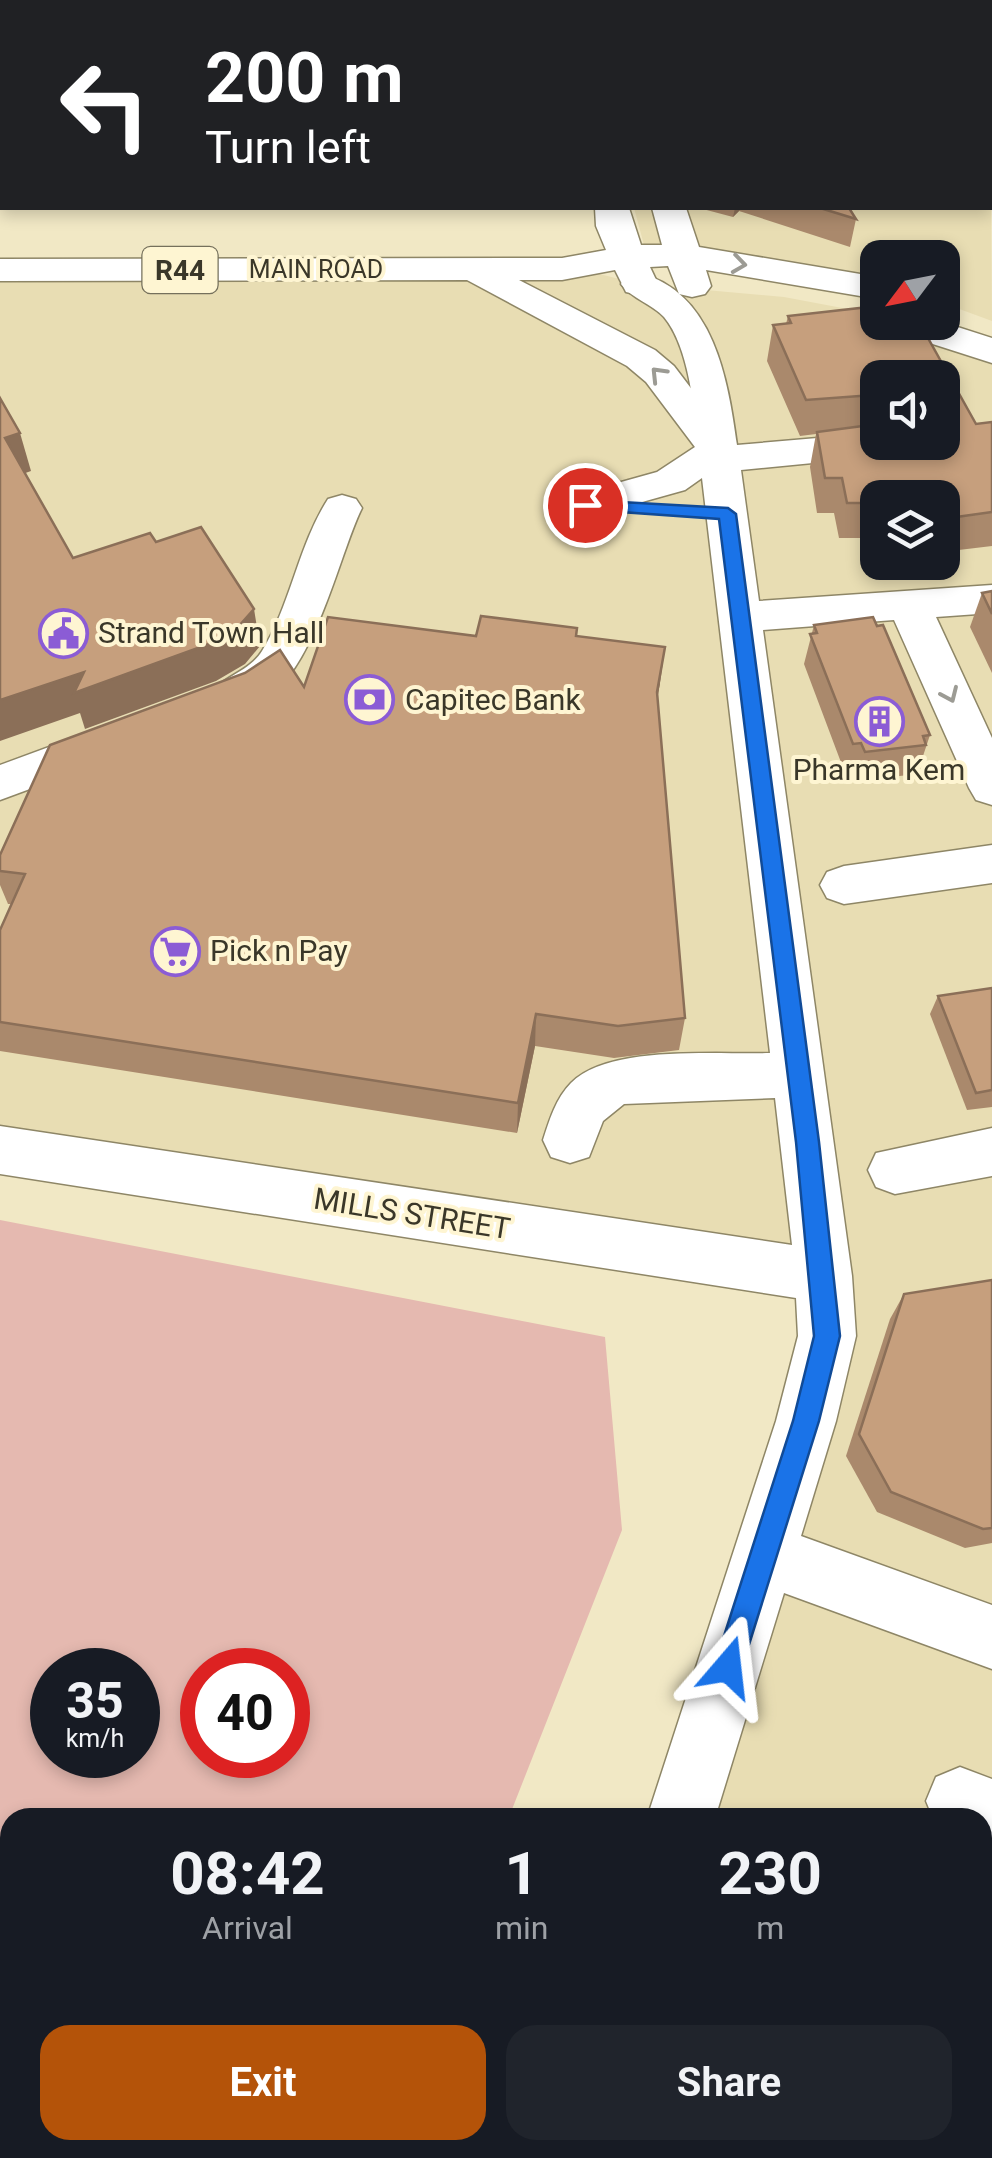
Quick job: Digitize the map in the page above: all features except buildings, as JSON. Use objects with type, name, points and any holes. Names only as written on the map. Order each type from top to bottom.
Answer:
[{"type":"main road","points":[[612,210],[614,226],[632,270]]},
{"type":"main road","points":[[669,210],[683,283]]},
{"type":"main road","points":[[466,269],[540,303],[641,358],[660,374],[719,454]]},
{"type":"main road","name":"MAIN ROAD","points":[[0,270],[632,270],[683,283],[784,296],[860,312]]},
{"type":"main road","name":"MAIN ROAD","points":[[683,283],[860,288]]},
{"type":"main road","points":[[960,311],[992,322]]},
{"type":"main road","points":[[956,340],[992,352]]},
{"type":"street","points":[[683,283],[706,370],[728,514],[800,1075],[824,1276],[827,1336],[806,1421],[684,1808]]},
{"type":"street","points":[[728,514],[585,505],[670,481],[719,454],[860,446]]},
{"type":"street","points":[[198,708],[249,688],[276,664],[328,531],[342,508]]},
{"type":"street","points":[[740,617],[992,599]]},
{"type":"street","points":[[909,606],[992,788]]},
{"type":"street","points":[[0,784],[144,729]]},
{"type":"street","points":[[844,885],[992,864]]},
{"type":"street","points":[[570,1140],[580,1107],[610,1085],[635,1079],[800,1075]]},
{"type":"street","name":"MILLS STREET","points":[[0,1150],[824,1276]]},
{"type":"street","points":[[894,1170],[992,1152]]},
{"type":"street","points":[[763,1554],[992,1637]]},
{"type":"shaded area","points":[[635,210],[991,210],[992,321],[960,309],[960,240],[860,240],[860,285],[647,256]]},
{"type":"shaded area","points":[[572,267],[639,284],[784,297],[853,310],[860,313],[860,340],[946,340],[992,352],[992,1808],[680,1808],[825,1276],[0,1144],[0,269]]},
{"type":"shaded area","points":[[0,1220],[605,1337],[622,1530],[513,1808],[0,1808]]},
{"type":"place","name":"Strand Town Hall","points":[[63,633]]},
{"type":"place","name":"Capitec Bank","points":[[370,700]]},
{"type":"place","name":"Pharma Kem","points":[[879,721]]},
{"type":"place","name":"Pick n Pay","points":[[175,951]]},
{"type":"route","points":[[585,505],[728,514],[808,1142],[827,1336],[806,1421],[728,1667]]}]
